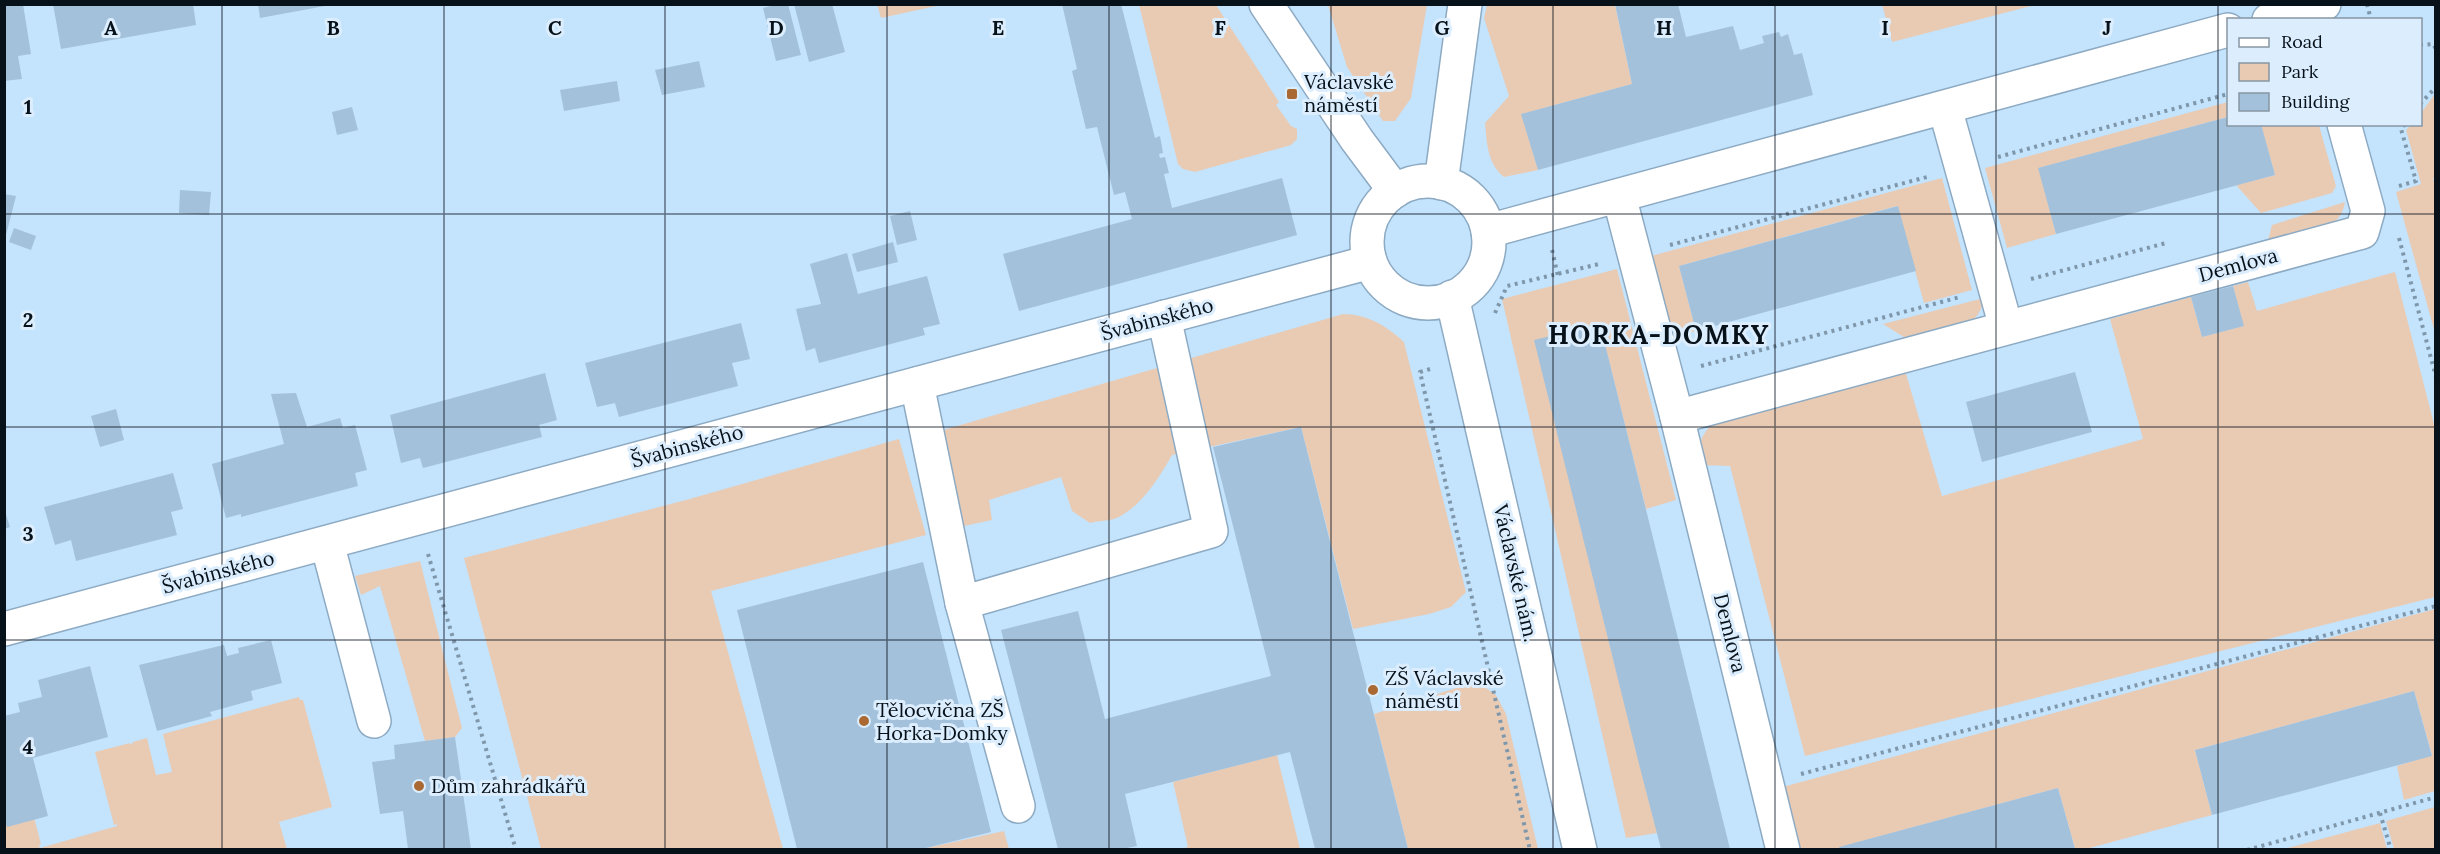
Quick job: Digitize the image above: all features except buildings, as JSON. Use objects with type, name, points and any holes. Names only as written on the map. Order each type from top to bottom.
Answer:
[{"type":"street","points":[[1266,4],[1357,140],[1395,191]]},
{"type":"street","points":[[1441,183],[1464,4]]},
{"type":"street","points":[[2280,18],[2317,11]]},
{"type":"street","points":[[1488,231],[2227,31]]},
{"type":"street","points":[[1944,108],[2006,327]]},
{"type":"street","name":"Demlova","points":[[1677,417],[2362,232],[2368,211],[2345,126]]},
{"type":"street","points":[[1418,182],[1441,183],[1462,191],[1474,202],[1483,216],[1488,231],[1488,247],[1485,263],[1477,278],[1466,289],[1437,302],[1420,302],[1391,291],[1379,279],[1370,262],[1367,233],[1379,205],[1395,191],[1418,182]]},
{"type":"street","name":"Demlova","points":[[1619,196],[1677,417],[1783,849]]},
{"type":"street","name":"Švabinského","points":[[4,629],[1370,262]]},
{"type":"street","name":"Václavské nám.","points":[[1452,297],[1580,849]]},
{"type":"street","points":[[962,603],[1211,531],[1164,317]]},
{"type":"street","points":[[917,384],[962,603],[1018,806]]},
{"type":"street","points":[[327,543],[374,721]]},
{"type":"path","points":[[2434,44],[2436,49]]},
{"type":"path","points":[[2422,103],[2436,87]]},
{"type":"path","points":[[1492,316],[1507,286],[1558,276],[2227,95]]},
{"type":"path","points":[[2396,187],[2416,181],[2401,129],[2403,126]]},
{"type":"path","points":[[2398,234],[2436,377]]},
{"type":"path","points":[[1665,375],[2170,242]]},
{"type":"path","points":[[1467,359],[1420,372],[1530,849]]},
{"type":"path","points":[[417,519],[516,849]]},
{"type":"path","points":[[1767,783],[2436,606]]},
{"type":"path","points":[[2247,849],[2436,797]]},
{"type":"path","points":[[2380,813],[2391,849]]},
{"type":"green space","points":[[877,4],[941,4],[941,5],[881,18]]},
{"type":"green space","points":[[1882,4],[2035,4],[2035,5],[1892,42]]},
{"type":"green space","points":[[1139,5],[1216,5],[1279,102],[1276,105],[1291,126],[1297,129],[1297,139],[1291,145],[1195,172],[1183,169],[1178,164]]},
{"type":"green space","name":"Václavské náměstí","points":[[1328,5],[1427,5],[1411,98],[1395,121],[1383,121],[1347,67]]},
{"type":"green space","points":[[1487,5],[1615,5],[1632,84],[1522,114],[1538,170],[1504,177],[1491,159],[1486,138],[1485,123],[1509,96],[1484,18]]},
{"type":"green space","points":[[2435,94],[2436,176],[2433,178],[2436,187],[2435,333],[2396,192],[2421,184],[2406,130],[2410,126],[2422,126],[2422,112]]},
{"type":"green space","points":[[2227,102],[2227,117],[2039,168],[2056,234],[2007,248],[1985,168]]},
{"type":"green space","points":[[2261,126],[2319,126],[2336,186],[2332,193],[2261,213],[2236,185],[2275,175]]},
{"type":"green space","points":[[1942,178],[1972,290],[1924,303],[1897,206],[1679,266],[1696,331],[1666,339],[1647,257]]},
{"type":"green space","points":[[2345,202],[2341,213],[2325,229],[2302,239],[2266,248],[2272,225]]},
{"type":"green space","points":[[1617,269],[1676,500],[1646,509],[1600,325],[1657,833],[1626,838],[1502,299]]},
{"type":"green space","points":[[2395,272],[2435,428],[2435,597],[1805,756],[1730,466],[1698,465],[1701,440],[1716,419],[1904,367],[1942,496],[2143,439],[2110,319],[2191,297],[2202,337],[2243,326],[2233,286],[2248,282],[2257,311]]},
{"type":"green space","points":[[1984,298],[1981,309],[1967,325],[1934,337],[1912,342],[1883,324]]},
{"type":"green space","points":[[1343,314],[1360,316],[1376,322],[1404,342],[1466,592],[1451,607],[1429,614],[1353,629],[1301,427],[1172,455],[1155,483],[1140,500],[1114,519],[1090,523],[1072,511],[1061,477],[989,500],[992,520],[964,526],[940,431]]},
{"type":"green space","points":[[899,439],[926,535],[711,591],[783,849],[541,849],[464,558],[686,500]]},
{"type":"green space","points":[[420,561],[462,728],[455,737],[425,741],[380,586],[361,595],[355,576]]},
{"type":"green space","points":[[2435,609],[2435,791],[2404,800],[2397,766],[2432,755],[2414,691],[2195,750],[2212,815],[2086,849],[2075,849],[2058,788],[1840,847],[1840,849],[1794,849],[1779,788]]},
{"type":"green space","points":[[1480,684],[1496,695],[1506,714],[1538,849],[1408,849],[1374,714],[1456,688]]},
{"type":"green space","points":[[299,697],[303,700],[332,807],[279,822],[287,849],[5,850],[5,776],[22,772],[41,844],[40,848],[117,826],[117,824],[114,825],[95,752],[130,743],[131,745],[133,742],[147,738],[156,775],[172,772],[163,734]]},
{"type":"green space","points":[[1277,755],[1300,849],[1181,849],[1188,847],[1173,782]]},
{"type":"green space","points":[[2435,807],[2435,849],[2394,849],[2386,821]]},
{"type":"green space","points":[[2380,823],[2387,849],[2284,849]]},
{"type":"green space","points":[[1004,831],[1009,849],[922,849]]},
{"type":"place","name":"Václavské náměstí","points":[[1292,94]]},
{"type":"place","name":"ZŠ Václavské náměstí","points":[[1373,690]]},
{"type":"place","name":"Tělocvična ZŠ Horka-Domky","points":[[864,721]]},
{"type":"place","name":"Dům zahrádkářů","points":[[419,786]]},
{"type":"district","name":"HORKA-DOMKY","points":[[1659,335]]}]
